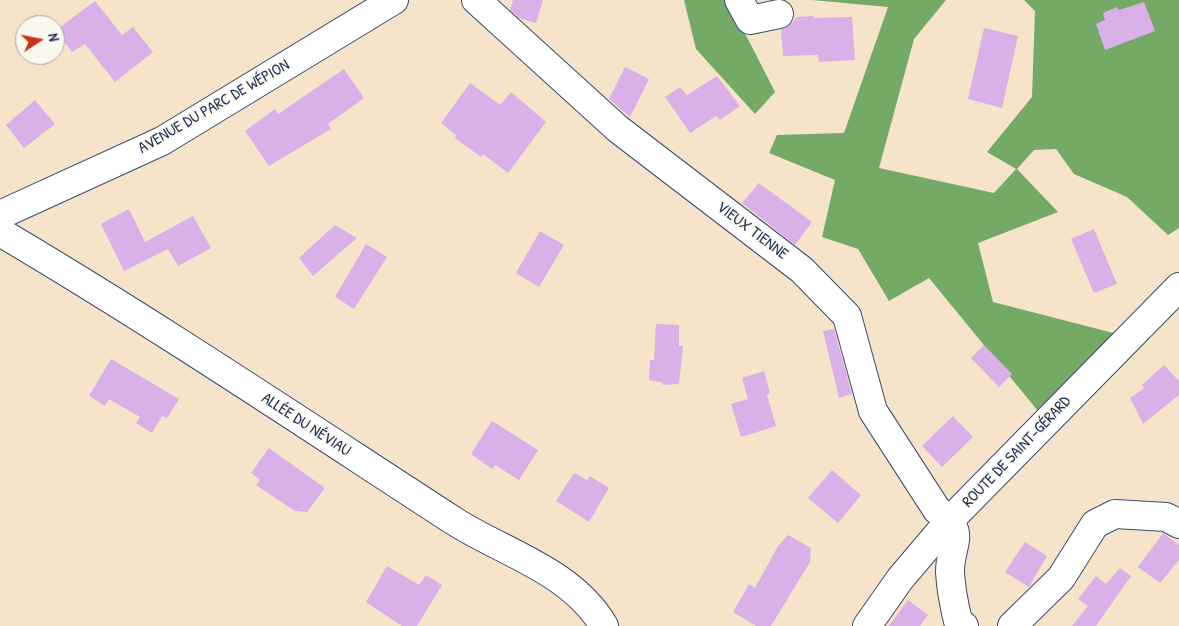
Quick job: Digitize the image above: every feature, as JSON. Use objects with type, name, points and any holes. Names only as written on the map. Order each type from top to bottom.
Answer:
[{"type":"street","name":"AVENUE DU PARC DE WÉPION","points":[[0,215],[162,141],[394,0]]},
{"type":"street","name":"VIEUX TIENNE","points":[[476,0],[618,129],[802,270],[847,316],[873,411],[937,510],[950,520]]},
{"type":"street","points":[[739,0],[750,20],[779,14]]},
{"type":"street","name":"ALLÉE DU NÉVIAU","points":[[0,232],[69,273],[462,526],[543,570],[570,588],[599,618],[604,626]]},
{"type":"street","name":"ROUTE DE SAINT-GÉRARD","points":[[867,626],[900,579],[950,520],[1179,287]]},
{"type":"street","points":[[1012,626],[1061,578],[1095,524],[1116,514],[1130,514],[1166,518],[1179,524]]},
{"type":"street","points":[[950,520],[955,532],[950,569],[951,588],[958,621],[964,626]]},
{"type":"green space","points":[[684,0],[728,0],[775,92],[755,114],[696,49]]},
{"type":"green space","points":[[812,0],[946,0],[914,39],[879,168],[994,193],[1016,169],[987,152],[1032,97],[1035,11],[1024,0],[1179,0],[1179,228],[1168,235],[1127,197],[1074,174],[1056,149],[1034,150],[1017,169],[1058,212],[978,243],[993,302],[1129,337],[1047,422],[929,278],[889,301],[858,249],[822,237],[835,180],[769,153],[777,135],[844,133],[888,7]]},
{"type":"building","points":[[513,0],[543,0],[536,23],[519,18],[510,10]]},
{"type":"building","points":[[95,1],[122,35],[133,27],[153,52],[115,82],[85,44],[72,52],[65,42],[65,23]]},
{"type":"building","points":[[1144,2],[1155,31],[1105,50],[1096,24],[1105,20],[1103,13],[1117,7],[1119,10]]},
{"type":"building","points":[[813,16],[814,18],[852,17],[855,60],[819,62],[818,55],[783,56],[781,29],[789,26],[797,17]]},
{"type":"building","points":[[984,28],[1018,36],[1002,108],[968,99]]},
{"type":"building","points":[[625,67],[649,79],[630,117],[609,99]]},
{"type":"building","points":[[344,69],[364,98],[328,124],[331,129],[269,166],[245,131],[275,109],[278,114]]},
{"type":"building","points":[[717,76],[740,106],[720,120],[716,116],[690,133],[665,97],[680,87],[687,95]]},
{"type":"building","points":[[470,83],[500,105],[511,92],[546,122],[508,173],[483,154],[481,157],[455,138],[456,135],[441,123]]},
{"type":"building","points":[[35,100],[55,124],[24,148],[6,125]]},
{"type":"building","points":[[759,183],[812,222],[795,245],[742,203]]},
{"type":"building","points":[[129,209],[145,242],[193,216],[211,248],[178,266],[168,249],[124,271],[101,224]]},
{"type":"building","points":[[335,225],[357,238],[313,276],[299,258]]},
{"type":"building","points":[[1094,229],[1117,284],[1094,293],[1071,239]]},
{"type":"building","points":[[540,231],[564,245],[539,287],[516,273]]},
{"type":"building","points":[[366,244],[387,257],[354,309],[335,297]]},
{"type":"building","points":[[656,324],[679,325],[679,346],[683,346],[679,384],[663,385],[662,382],[649,380],[650,360],[654,360]]},
{"type":"building","points":[[834,329],[852,394],[839,398],[823,331]]},
{"type":"building","points":[[984,345],[1012,374],[999,387],[971,358]]},
{"type":"building","points":[[111,359],[179,399],[167,418],[162,416],[152,433],[136,423],[140,417],[109,399],[105,406],[89,396]]},
{"type":"building","points":[[1164,365],[1179,381],[1179,395],[1143,424],[1130,398],[1144,388],[1142,385]]},
{"type":"building","points":[[764,371],[770,393],[767,395],[776,426],[741,437],[731,404],[748,399],[742,378]]},
{"type":"building","points":[[953,416],[973,437],[942,467],[922,446]]},
{"type":"building","points":[[492,421],[538,450],[519,480],[495,465],[492,469],[471,454]]},
{"type":"building","points":[[269,448],[325,488],[307,512],[295,511],[256,485],[260,480],[251,473]]},
{"type":"building","points":[[832,470],[861,495],[838,523],[808,498]]},
{"type":"building","points":[[574,473],[587,480],[590,476],[609,488],[589,522],[556,501]]},
{"type":"building","points":[[1163,533],[1179,545],[1179,560],[1160,583],[1138,567]]},
{"type":"building","points":[[788,535],[811,548],[810,562],[771,626],[756,626],[733,612],[749,584],[755,588],[778,546]]},
{"type":"building","points":[[1025,542],[1047,556],[1029,587],[1005,572]]},
{"type":"building","points":[[387,566],[419,585],[426,575],[442,585],[417,626],[402,626],[366,602]]},
{"type":"building","points":[[1120,568],[1131,576],[1096,626],[1072,626],[1088,606],[1078,599],[1096,576],[1106,584]]},
{"type":"building","points":[[908,600],[928,615],[920,626],[889,626]]}]
